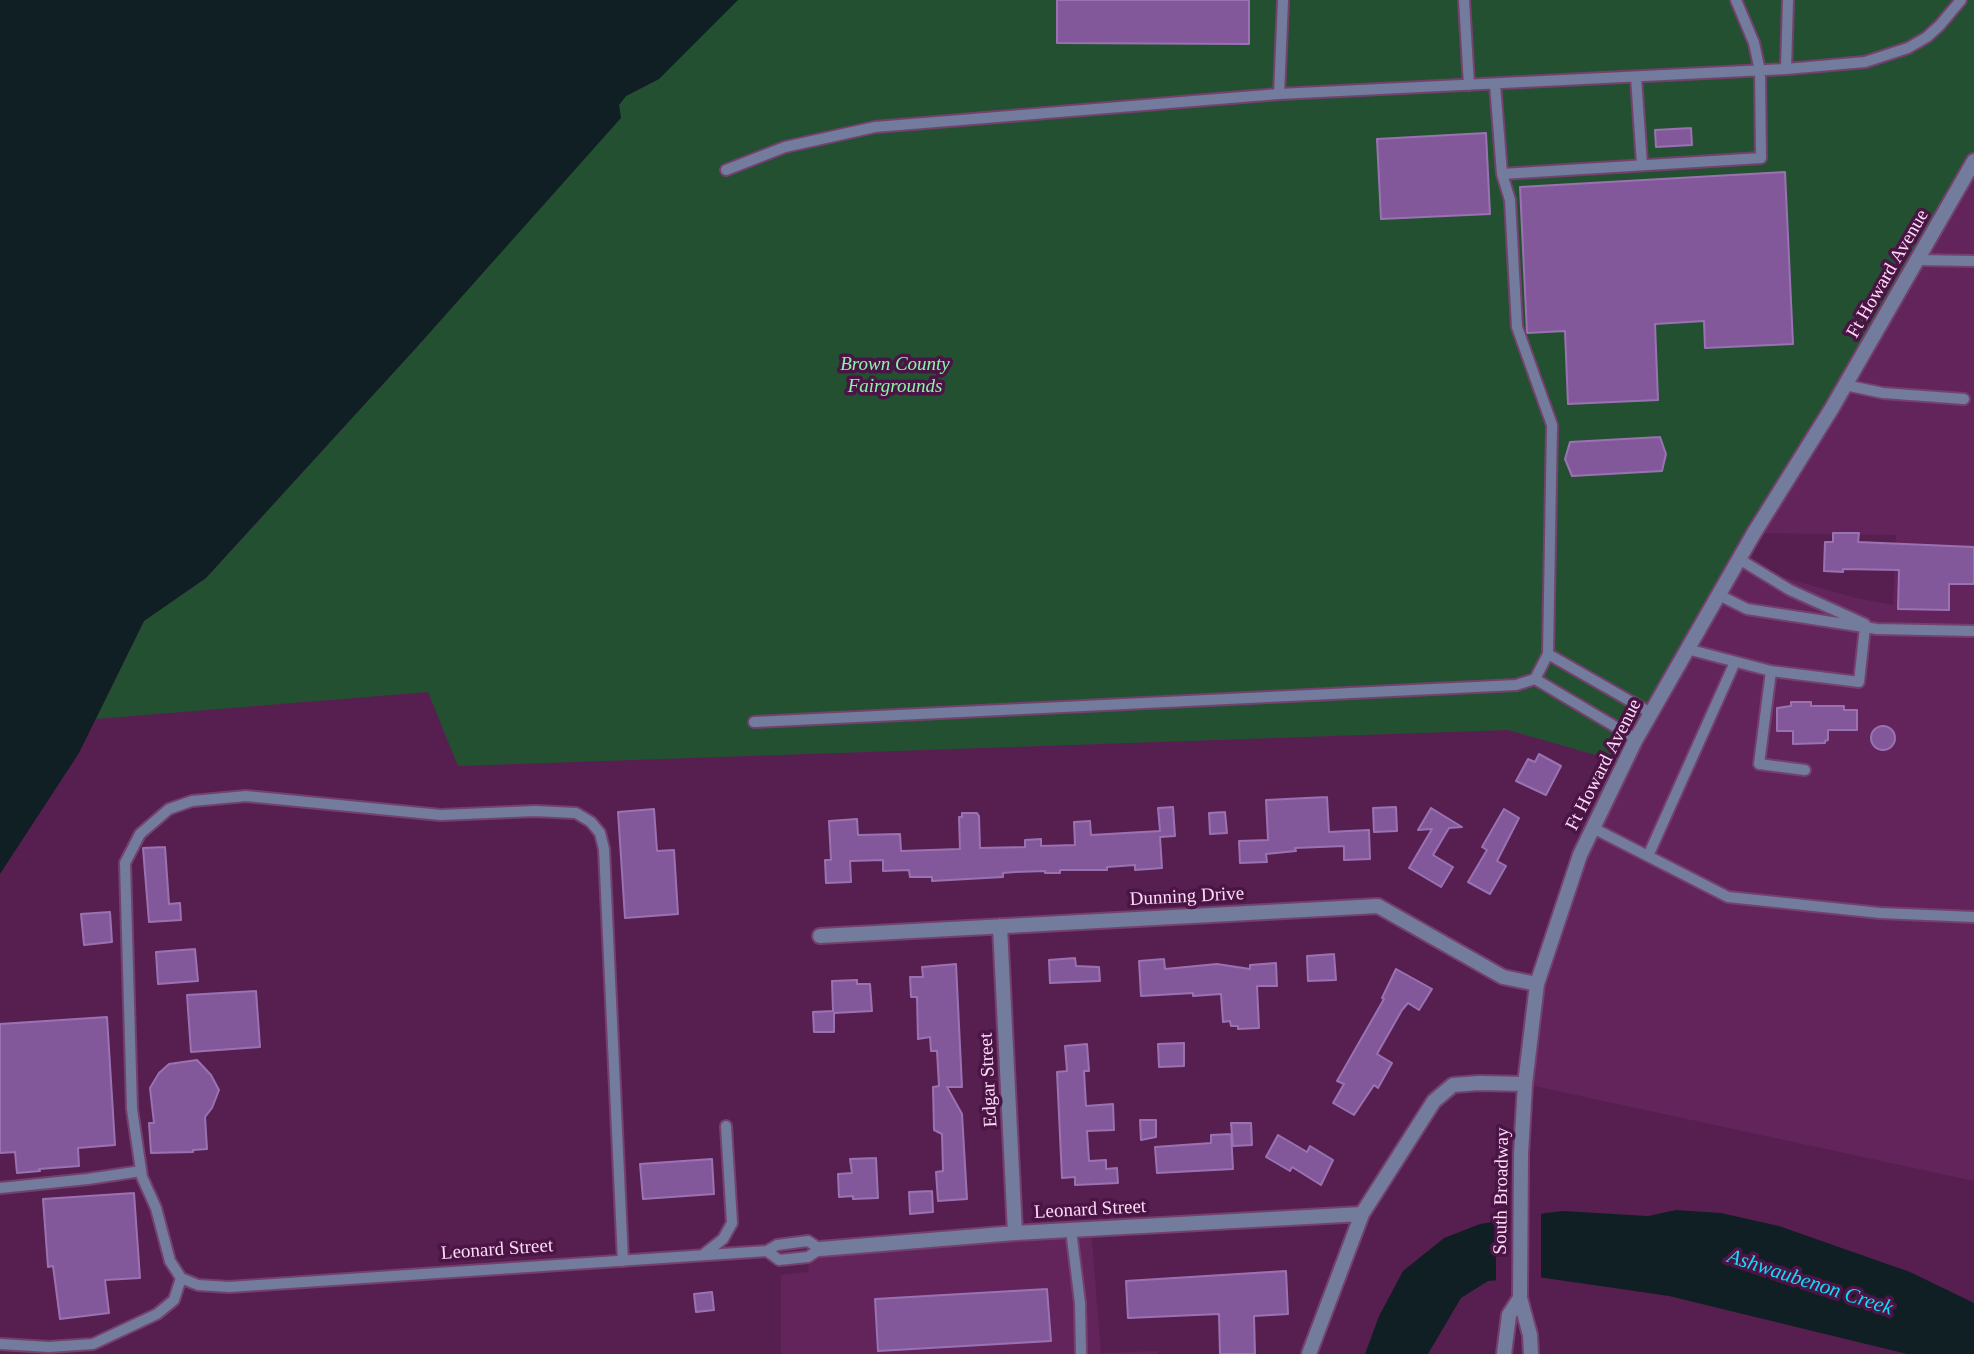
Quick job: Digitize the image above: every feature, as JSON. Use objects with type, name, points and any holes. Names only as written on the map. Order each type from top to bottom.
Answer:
[{"type":"street","name":"Ft Howard Avenue","points":[[1525,1084],[1536,985],[1580,855],[1636,739],[1974,161]]},
{"type":"street","name":"Dunning Drive","points":[[820,936],[1378,906],[1503,977],[1536,985]]},
{"type":"street","name":"Edgar Street","points":[[1000,926],[1015,1233]]},
{"type":"street","points":[[1309,1354],[1362,1214],[1434,1101],[1453,1086],[1479,1083],[1525,1084]]},
{"type":"street","name":"South Broadway","points":[[1525,1084],[1520,1298],[1530,1335],[1531,1354]]},
{"type":"street","name":"Leonard Street","points":[[820,1249],[1015,1233],[1362,1214]]},
{"type":"street","name":"South Broadway","points":[[1504,1354],[1509,1315],[1520,1298]]},
{"type":"lane","points":[[1279,94],[1283,0]]},
{"type":"lane","points":[[1464,0],[1469,85]]},
{"type":"lane","points":[[1502,174],[1761,158],[1760,71],[1754,43],[1737,0]]},
{"type":"lane","points":[[1786,69],[1788,0]]},
{"type":"lane","points":[[726,170],[785,147],[875,127],[1279,94],[1760,71],[1865,62],[1899,52],[1927,37],[1947,19],[1961,0]]},
{"type":"lane","points":[[1636,77],[1642,165]]},
{"type":"lane","points":[[754,722],[1516,685],[1535,679],[1548,654],[1552,425],[1517,327],[1510,201],[1502,174],[1495,84]]},
{"type":"lane","points":[[1917,260],[1974,261]]},
{"type":"lane","points":[[1845,385],[1883,393],[1964,399]]},
{"type":"lane","points":[[1739,559],[1790,590],[1878,629]]},
{"type":"lane","points":[[1719,595],[1747,609],[1865,628],[1974,631]]},
{"type":"lane","points":[[1688,649],[1771,671],[1859,682],[1865,628]]},
{"type":"lane","points":[[1548,654],[1651,713]]},
{"type":"lane","points":[[1648,856],[1735,662]]},
{"type":"lane","points":[[1771,671],[1759,764],[1805,770]]},
{"type":"lane","points":[[1535,679],[1636,739]]},
{"type":"lane","points":[[0,1344],[49,1347],[93,1344],[157,1314],[174,1300],[181,1278],[170,1261],[156,1208],[141,1171],[132,1109],[125,863],[139,834],[153,820],[169,809],[192,801],[246,796],[441,815],[535,811],[576,813],[591,822],[600,833],[604,849],[623,1261]]},
{"type":"lane","points":[[1593,828],[1728,897],[1880,913],[1974,917]]},
{"type":"lane","points":[[701,1256],[723,1239],[732,1223],[726,1126]]},
{"type":"lane","points":[[0,1188],[141,1171]]},
{"type":"lane","points":[[1071,1230],[1080,1303],[1081,1354]]},
{"type":"lane","name":"Leonard Street","points":[[181,1278],[198,1285],[229,1287],[767,1251],[777,1245],[808,1241],[820,1249]]},
{"type":"shaded area","points":[[1974,161],[1974,1181],[1525,1084],[1537,984],[1580,855],[1736,564],[1856,598],[1893,605],[1896,535],[1754,533]]},
{"type":"shaded area","points":[[1091,1229],[1101,1353],[1158,1351],[1158,1354],[781,1354],[781,1275],[808,1272],[811,1246]]},
{"type":"green space","name":"Brown County Fairgrounds","points":[[738,0],[1974,0],[1974,161],[1624,763],[1508,730],[458,766],[428,692],[96,719],[144,621],[206,578],[416,348],[620,118],[619,105],[626,96],[659,79]]},
{"type":"water","points":[[0,0],[738,0],[659,79],[626,96],[619,105],[621,118],[206,578],[144,621],[79,753],[0,874]]},
{"type":"water","name":"Ashwaubenon Creek","points":[[1676,1210],[1721,1213],[1779,1226],[1910,1272],[1974,1303],[1974,1354],[1907,1354],[1669,1296],[1538,1277],[1488,1281],[1461,1298],[1428,1354],[1365,1354],[1379,1316],[1403,1271],[1444,1238],[1480,1224],[1546,1213],[1563,1211],[1648,1216]]},
{"type":"pier","points":[[1541,1210],[1541,1281],[1496,1284],[1496,1218]]},
{"type":"building","points":[[1057,0],[1249,0],[1249,44],[1057,43]]},
{"type":"building","points":[[1691,128],[1692,145],[1656,147],[1655,130]]},
{"type":"building","points":[[1486,133],[1490,214],[1381,219],[1377,139]]},
{"type":"building","points":[[1785,172],[1793,344],[1705,348],[1704,321],[1655,324],[1658,400],[1568,404],[1565,331],[1527,333],[1520,187]]},
{"type":"building","points":[[1660,437],[1666,454],[1662,471],[1572,476],[1565,459],[1570,442]]},
{"type":"building","points":[[1833,533],[1859,533],[1858,542],[1974,547],[1974,584],[1949,584],[1949,610],[1898,609],[1899,570],[1824,571],[1825,542],[1833,542]]},
{"type":"building","points":[[1791,702],[1811,702],[1811,706],[1844,706],[1844,710],[1857,710],[1857,730],[1828,730],[1828,740],[1825,743],[1793,744],[1793,731],[1777,731],[1777,708],[1791,706]]},
{"type":"building","points":[[1883,726],[1892,729],[1895,738],[1892,747],[1883,750],[1874,747],[1871,738],[1874,729]]},
{"type":"building","points":[[1539,754],[1561,766],[1546,795],[1516,781],[1528,759],[1535,762]]},
{"type":"building","points":[[1327,797],[1329,832],[1369,830],[1370,859],[1344,860],[1344,846],[1295,848],[1296,851],[1266,854],[1267,862],[1240,863],[1239,841],[1268,840],[1266,800]]},
{"type":"building","points":[[1173,807],[1175,836],[1160,837],[1162,868],[1135,870],[1135,865],[1107,867],[1107,870],[1015,872],[1003,873],[1003,877],[932,881],[932,877],[910,877],[909,870],[883,871],[883,860],[850,861],[851,882],[826,883],[825,860],[831,860],[829,821],[857,819],[858,835],[900,834],[901,851],[960,849],[959,817],[962,817],[962,813],[977,813],[979,816],[980,848],[1025,847],[1025,840],[1041,839],[1041,846],[1075,845],[1074,822],[1090,821],[1091,835],[1160,831],[1158,808]]},
{"type":"building","points":[[1396,807],[1397,831],[1374,832],[1373,808]]},
{"type":"building","points":[[1431,808],[1462,827],[1449,828],[1433,855],[1453,867],[1441,887],[1409,868],[1432,829],[1418,830]]},
{"type":"building","points":[[654,809],[657,851],[674,850],[678,914],[625,918],[618,812]]},
{"type":"building","points":[[1504,809],[1519,818],[1497,861],[1506,866],[1490,894],[1468,882],[1487,850],[1482,847]]},
{"type":"building","points":[[1225,812],[1227,833],[1210,834],[1209,813]]},
{"type":"building","points":[[165,847],[169,904],[180,903],[181,920],[149,922],[143,848]]},
{"type":"building","points":[[110,912],[112,942],[84,945],[81,914]]},
{"type":"building","points":[[195,949],[198,981],[158,984],[156,952]]},
{"type":"building","points":[[1334,954],[1336,980],[1308,981],[1307,956]]},
{"type":"building","points":[[1075,958],[1076,966],[1099,967],[1100,981],[1050,983],[1049,960]]},
{"type":"building","points":[[1164,959],[1165,969],[1217,964],[1250,969],[1250,965],[1276,963],[1277,986],[1257,986],[1259,1028],[1238,1029],[1238,1026],[1231,1026],[1230,1021],[1223,1022],[1221,994],[1141,996],[1139,961]]},
{"type":"building","points":[[956,964],[962,1087],[947,1087],[962,1114],[967,1199],[938,1201],[936,1172],[943,1171],[942,1134],[934,1130],[933,1087],[939,1086],[937,1051],[931,1051],[930,1037],[918,1039],[917,997],[911,997],[910,977],[923,977],[922,967]]},
{"type":"building","points":[[1396,969],[1432,989],[1419,1010],[1408,1003],[1402,1010],[1377,1054],[1392,1063],[1378,1088],[1374,1085],[1354,1115],[1333,1103],[1344,1084],[1337,1081],[1384,999],[1382,998]]},
{"type":"building","points":[[857,980],[857,984],[870,984],[872,1011],[834,1013],[834,1032],[814,1032],[813,1012],[833,1011],[832,981]]},
{"type":"building","points":[[256,991],[260,1047],[191,1052],[187,995]]},
{"type":"building","points":[[107,1017],[115,1145],[78,1148],[79,1166],[17,1173],[15,1152],[0,1153],[0,1024]]},
{"type":"building","points":[[1184,1043],[1184,1066],[1159,1067],[1158,1044]]},
{"type":"building","points":[[1087,1044],[1089,1071],[1084,1071],[1086,1106],[1113,1104],[1114,1130],[1087,1131],[1089,1161],[1106,1160],[1106,1169],[1117,1168],[1118,1183],[1075,1185],[1075,1177],[1062,1178],[1057,1072],[1067,1071],[1065,1046]]},
{"type":"building","points":[[197,1060],[211,1075],[219,1090],[205,1117],[207,1149],[151,1153],[149,1123],[154,1123],[150,1088],[159,1073],[169,1064]]},
{"type":"building","points":[[1140,1120],[1156,1120],[1156,1137],[1141,1140]]},
{"type":"building","points":[[1231,1123],[1251,1123],[1252,1145],[1233,1146]]},
{"type":"building","points":[[1231,1134],[1233,1169],[1157,1173],[1155,1147],[1211,1143],[1211,1135]]},
{"type":"building","points":[[1278,1135],[1307,1152],[1310,1146],[1333,1160],[1321,1185],[1292,1167],[1290,1171],[1266,1157]]},
{"type":"building","points":[[876,1158],[878,1198],[839,1197],[838,1174],[852,1173],[850,1159]]},
{"type":"building","points":[[712,1159],[714,1194],[643,1199],[640,1164]]},
{"type":"building","points":[[932,1191],[933,1212],[910,1214],[909,1192]]},
{"type":"building","points":[[134,1193],[140,1278],[105,1280],[109,1313],[60,1319],[53,1266],[48,1267],[43,1199]]},
{"type":"building","points":[[1286,1271],[1288,1314],[1254,1316],[1255,1354],[1220,1354],[1219,1314],[1128,1318],[1126,1281]]},
{"type":"building","points":[[1047,1289],[1051,1341],[878,1351],[875,1299]]},
{"type":"building","points":[[712,1292],[714,1310],[696,1312],[694,1294]]}]
